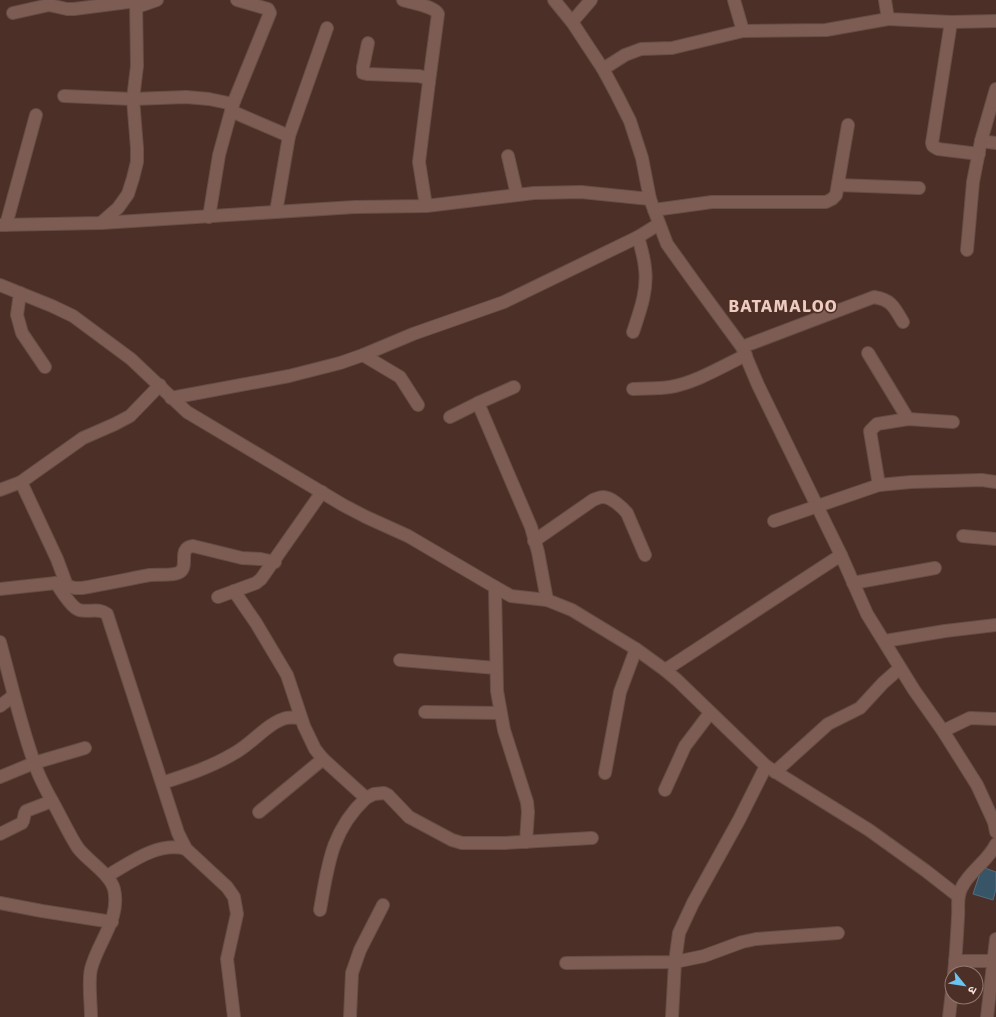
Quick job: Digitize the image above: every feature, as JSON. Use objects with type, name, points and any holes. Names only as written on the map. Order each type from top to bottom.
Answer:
[{"type":"street","points":[[13,13],[49,5],[74,9],[157,0]]},
{"type":"street","points":[[209,217],[219,155],[232,107],[270,13],[268,9],[263,7],[237,0]]},
{"type":"street","points":[[403,0],[432,8],[436,10],[438,14],[419,162],[426,206]]},
{"type":"street","points":[[554,0],[572,22],[603,69],[630,122],[642,158],[652,204],[667,244],[744,351],[758,385],[818,506],[867,614],[914,690],[943,731],[977,784],[994,822],[996,832]]},
{"type":"street","points":[[572,22],[591,0]]},
{"type":"street","points":[[734,0],[743,31]]},
{"type":"street","points":[[885,0],[888,19]]},
{"type":"street","points":[[101,223],[118,208],[128,194],[134,178],[137,162],[133,99],[136,66],[136,3]]},
{"type":"street","points":[[603,69],[625,55],[641,49],[672,48],[743,31],[826,30],[888,19],[951,22],[996,21]]},
{"type":"street","points":[[951,22],[932,143],[933,146],[938,149],[979,154]]},
{"type":"street","points":[[276,212],[285,151],[289,136],[327,28]]},
{"type":"street","points":[[368,43],[363,67],[364,73],[419,76],[426,78],[429,82]]},
{"type":"street","points":[[64,96],[133,99],[186,97],[209,99],[232,107],[289,136]]},
{"type":"street","points":[[967,250],[974,182],[981,141],[995,97]]},
{"type":"street","points":[[36,115],[3,225],[101,223],[355,207],[426,206],[534,193],[581,192],[652,204],[712,202],[826,202],[832,200],[836,195],[848,125]]},
{"type":"street","points":[[981,141],[996,142]]},
{"type":"street","points":[[508,156],[517,195]]},
{"type":"street","points":[[838,185],[919,188]]},
{"type":"street","points":[[171,398],[314,370],[363,355],[413,334],[504,302],[638,237],[659,224]]},
{"type":"street","points":[[633,332],[642,303],[646,279],[645,267],[638,237]]},
{"type":"street","points":[[0,285],[73,316],[131,359],[160,385],[171,398],[198,420],[322,492],[366,517],[408,536],[511,596],[547,600],[572,610],[636,649],[665,670],[770,769],[887,842],[958,896]]},
{"type":"street","points":[[20,293],[18,315],[22,333],[45,367]]},
{"type":"street","points":[[632,389],[670,387],[695,379],[744,351],[874,297],[883,299],[892,304],[903,322]]},
{"type":"street","points":[[868,353],[908,419]]},
{"type":"street","points":[[363,355],[400,377],[418,405]]},
{"type":"street","points":[[0,490],[21,482],[83,438],[130,416],[160,385]]},
{"type":"street","points":[[450,417],[514,387]]},
{"type":"street","points":[[478,403],[524,509],[534,541],[547,600]]},
{"type":"street","points":[[879,485],[870,431],[876,424],[908,419],[953,422]]},
{"type":"street","points":[[774,521],[879,485],[911,482],[982,480],[996,482]]},
{"type":"street","points":[[21,482],[57,559],[61,584],[77,609],[84,611],[98,610],[104,611],[107,614],[178,833],[186,849],[227,887],[234,898],[237,914],[227,960],[234,1017]]},
{"type":"street","points":[[218,597],[256,583],[266,573],[322,492]]},
{"type":"street","points":[[534,541],[593,500],[604,497],[609,498],[627,514],[645,555]]},
{"type":"street","points":[[963,536],[996,539]]},
{"type":"street","points":[[0,589],[61,584],[75,588],[82,588],[152,575],[177,573],[183,568],[186,549],[193,546],[242,558],[261,558],[274,562]]},
{"type":"street","points":[[665,670],[841,555]]},
{"type":"street","points":[[853,583],[935,568]]},
{"type":"street","points":[[494,587],[497,691],[504,730],[527,802],[528,812],[526,842]]},
{"type":"street","points":[[234,591],[279,659],[287,675],[301,718],[310,739],[323,759],[366,798]]},
{"type":"street","points":[[885,641],[945,631],[996,625]]},
{"type":"street","points":[[0,644],[13,696],[34,763],[52,801],[77,846],[90,861],[107,876],[114,888],[115,898],[112,922],[91,968],[91,1017]]},
{"type":"street","points":[[605,773],[620,692],[636,649]]},
{"type":"street","points":[[400,660],[496,668]]},
{"type":"street","points":[[672,1017],[675,962],[679,933],[685,919],[746,807],[770,769],[828,724],[860,708],[883,683],[900,668]]},
{"type":"street","points":[[0,706],[13,696]]},
{"type":"street","points":[[425,712],[500,713]]},
{"type":"street","points":[[665,790],[685,746],[710,713]]},
{"type":"street","points":[[162,783],[205,768],[232,755],[244,748],[281,720],[288,718],[301,718]]},
{"type":"street","points":[[943,731],[970,718],[996,720]]},
{"type":"street","points":[[0,776],[34,763],[85,748]]},
{"type":"street","points":[[259,812],[323,759]]},
{"type":"street","points":[[320,910],[327,869],[338,837],[350,815],[366,798],[374,794],[384,792],[409,817],[452,840],[462,843],[526,842],[592,838]]},
{"type":"street","points":[[0,834],[22,823],[24,821],[24,813],[26,811],[52,801]]},
{"type":"street","points":[[955,965],[958,896],[962,886],[969,876],[986,860],[996,844]]},
{"type":"street","points":[[107,876],[160,849],[177,847],[186,849]]},
{"type":"street","points":[[0,903],[112,922]]},
{"type":"street","points":[[350,1017],[352,973],[360,950],[383,904]]},
{"type":"street","points":[[566,963],[675,962],[704,956],[756,939],[838,933]]},
{"type":"street","points":[[987,1017],[995,961],[996,939]]},
{"type":"street","points":[[955,961],[995,961]]},
{"type":"street","points":[[949,1017],[950,1005]]},
{"type":"building","points":[[982,867],[996,872],[996,889],[993,900],[973,894]]},
{"type":"district","name":"BATAMALOO","points":[[783,306]]}]
